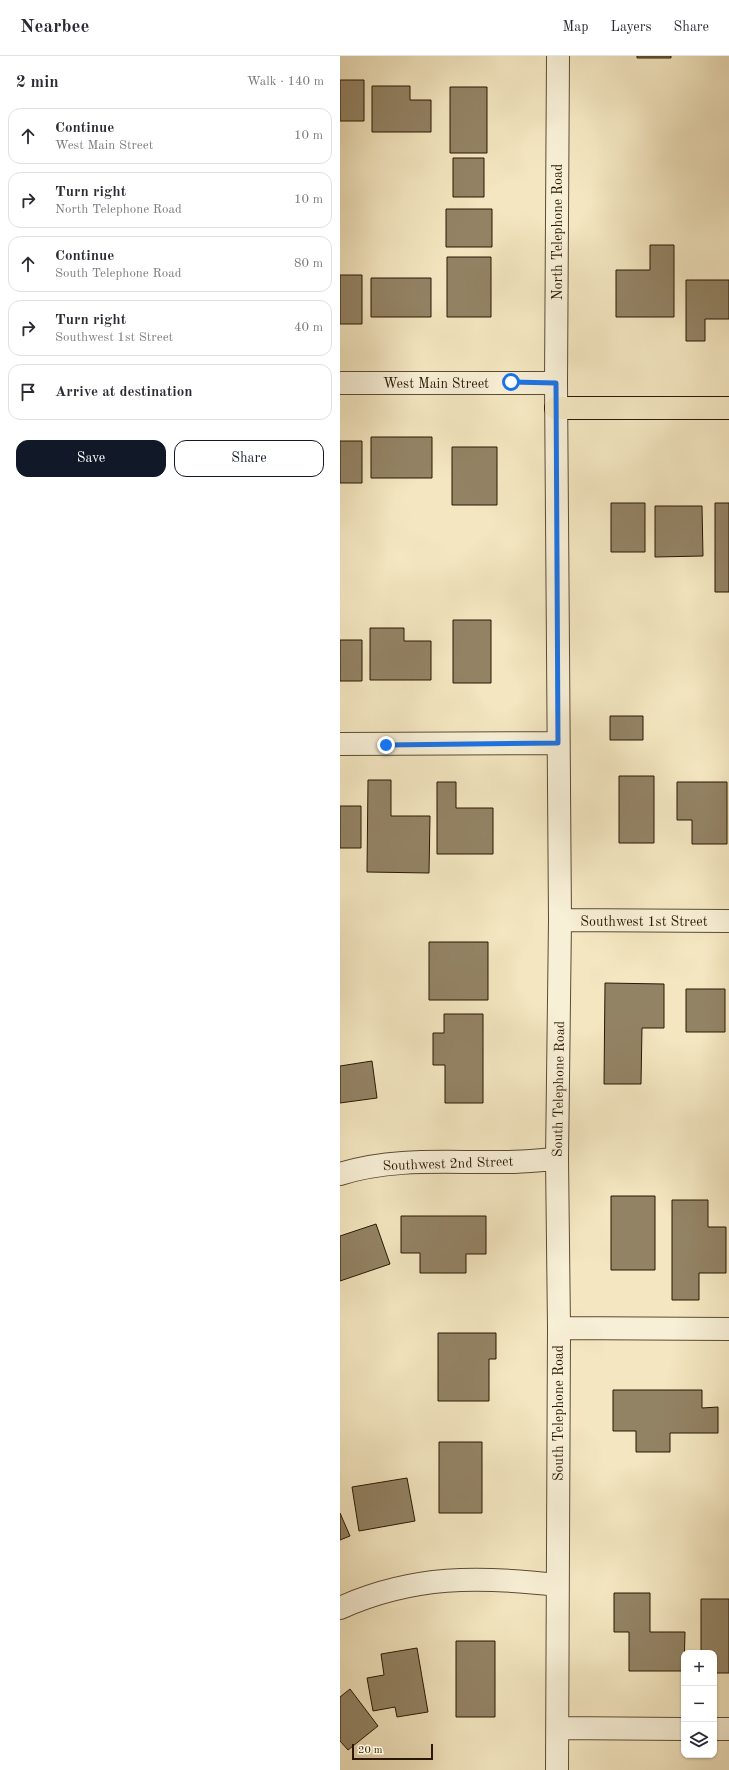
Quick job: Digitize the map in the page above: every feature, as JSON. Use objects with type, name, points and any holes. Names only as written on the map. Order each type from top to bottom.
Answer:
[{"type":"main road","points":[[556,408],[729,408]]},
{"type":"street","name":"North Telephone Road","points":[[556,408],[558,56]]},
{"type":"street","name":"West Main Street","points":[[340,383],[556,383]]},
{"type":"street","name":"South Telephone Road","points":[[556,408],[560,920],[557,1159],[559,1328],[557,1770]]},
{"type":"street","points":[[340,744],[558,743]]},
{"type":"street","name":"Southwest 1st Street","points":[[560,920],[729,921]]},
{"type":"street","name":"Southwest 2nd Street","points":[[340,1174],[384,1163],[428,1161],[506,1162],[557,1159]]},
{"type":"street","points":[[559,1328],[729,1329]]},
{"type":"street","points":[[340,1608],[356,1600],[388,1590],[440,1580],[465,1578],[510,1580],[557,1585]]},
{"type":"street","points":[[558,1728],[681,1729]]},
{"type":"street","points":[[717,1729],[729,1729]]},
{"type":"building","points":[[637,56],[671,56],[671,58],[637,58]]},
{"type":"building","points":[[340,80],[364,80],[364,121],[340,121]]},
{"type":"building","points":[[372,86],[410,86],[410,100],[431,100],[431,132],[372,132]]},
{"type":"building","points":[[450,87],[487,87],[487,153],[450,153]]},
{"type":"building","points":[[453,158],[484,158],[484,197],[453,197]]},
{"type":"building","points":[[446,209],[492,209],[492,247],[446,247]]},
{"type":"building","points":[[650,245],[674,245],[674,317],[616,317],[616,270],[650,270]]},
{"type":"building","points":[[447,257],[491,257],[491,317],[447,317]]},
{"type":"building","points":[[340,275],[362,275],[362,324],[340,324]]},
{"type":"building","points":[[371,278],[431,278],[431,317],[371,317]]},
{"type":"building","points":[[686,280],[729,280],[729,319],[705,319],[705,341],[686,341]]},
{"type":"building","points":[[371,437],[432,437],[432,478],[371,478]]},
{"type":"building","points":[[340,441],[362,441],[362,483],[340,483]]},
{"type":"building","points":[[452,447],[497,447],[497,505],[452,505]]},
{"type":"building","points":[[611,503],[645,503],[645,552],[611,552]]},
{"type":"building","points":[[715,503],[729,503],[729,592],[715,592]]},
{"type":"building","points":[[655,506],[702,506],[703,556],[655,557]]},
{"type":"building","points":[[453,620],[491,620],[491,683],[453,683]]},
{"type":"building","points":[[370,628],[404,628],[404,641],[431,641],[431,680],[370,680]]},
{"type":"building","points":[[340,640],[362,640],[362,681],[340,681]]},
{"type":"building","points":[[610,716],[643,716],[643,740],[610,740]]},
{"type":"building","points":[[619,776],[654,776],[654,843],[619,843]]},
{"type":"building","points":[[368,780],[391,780],[391,816],[430,816],[429,873],[367,872]]},
{"type":"building","points":[[437,782],[456,782],[456,808],[493,808],[493,854],[437,854]]},
{"type":"building","points":[[677,782],[727,782],[727,844],[692,844],[692,820],[677,820]]},
{"type":"building","points":[[340,806],[361,806],[361,848],[340,848]]},
{"type":"building","points":[[429,942],[488,942],[488,1000],[429,1000]]},
{"type":"building","points":[[605,983],[664,984],[664,1028],[642,1028],[641,1084],[604,1084]]},
{"type":"building","points":[[686,989],[725,989],[725,1032],[686,1032]]},
{"type":"building","points":[[444,1014],[483,1014],[483,1103],[445,1103],[445,1065],[433,1065],[433,1033],[444,1033]]},
{"type":"building","points":[[372,1061],[377,1098],[340,1103],[340,1066]]},
{"type":"building","points":[[611,1196],[655,1196],[655,1270],[611,1270]]},
{"type":"building","points":[[672,1200],[708,1200],[708,1227],[726,1227],[726,1273],[699,1273],[699,1300],[672,1300]]},
{"type":"building","points":[[401,1216],[486,1216],[486,1254],[466,1254],[466,1273],[420,1273],[420,1253],[401,1253]]},
{"type":"building","points":[[376,1224],[390,1264],[340,1281],[340,1236]]},
{"type":"building","points":[[438,1333],[496,1333],[496,1359],[489,1359],[489,1401],[438,1401]]},
{"type":"building","points":[[613,1390],[702,1390],[702,1408],[718,1407],[718,1433],[670,1433],[670,1452],[636,1452],[636,1431],[613,1431]]},
{"type":"building","points":[[439,1442],[482,1442],[482,1513],[439,1513]]},
{"type":"building","points":[[407,1478],[415,1521],[359,1531],[352,1487]]},
{"type":"building","points":[[340,1513],[350,1536],[340,1540]]},
{"type":"building","points":[[614,1593],[650,1593],[650,1632],[685,1632],[685,1650],[681,1650],[681,1671],[629,1671],[629,1632],[614,1632]]},
{"type":"building","points":[[701,1599],[729,1599],[729,1673],[717,1673],[717,1650],[701,1650]]},
{"type":"building","points":[[456,1641],[495,1641],[495,1717],[456,1717]]},
{"type":"building","points":[[417,1648],[428,1712],[397,1717],[395,1707],[373,1711],[367,1678],[384,1675],[381,1654]]},
{"type":"building","points":[[350,1689],[378,1726],[348,1750],[340,1741],[340,1697]]},
{"type":"route","points":[[386,745],[558,743],[556,383],[511,382]]}]
